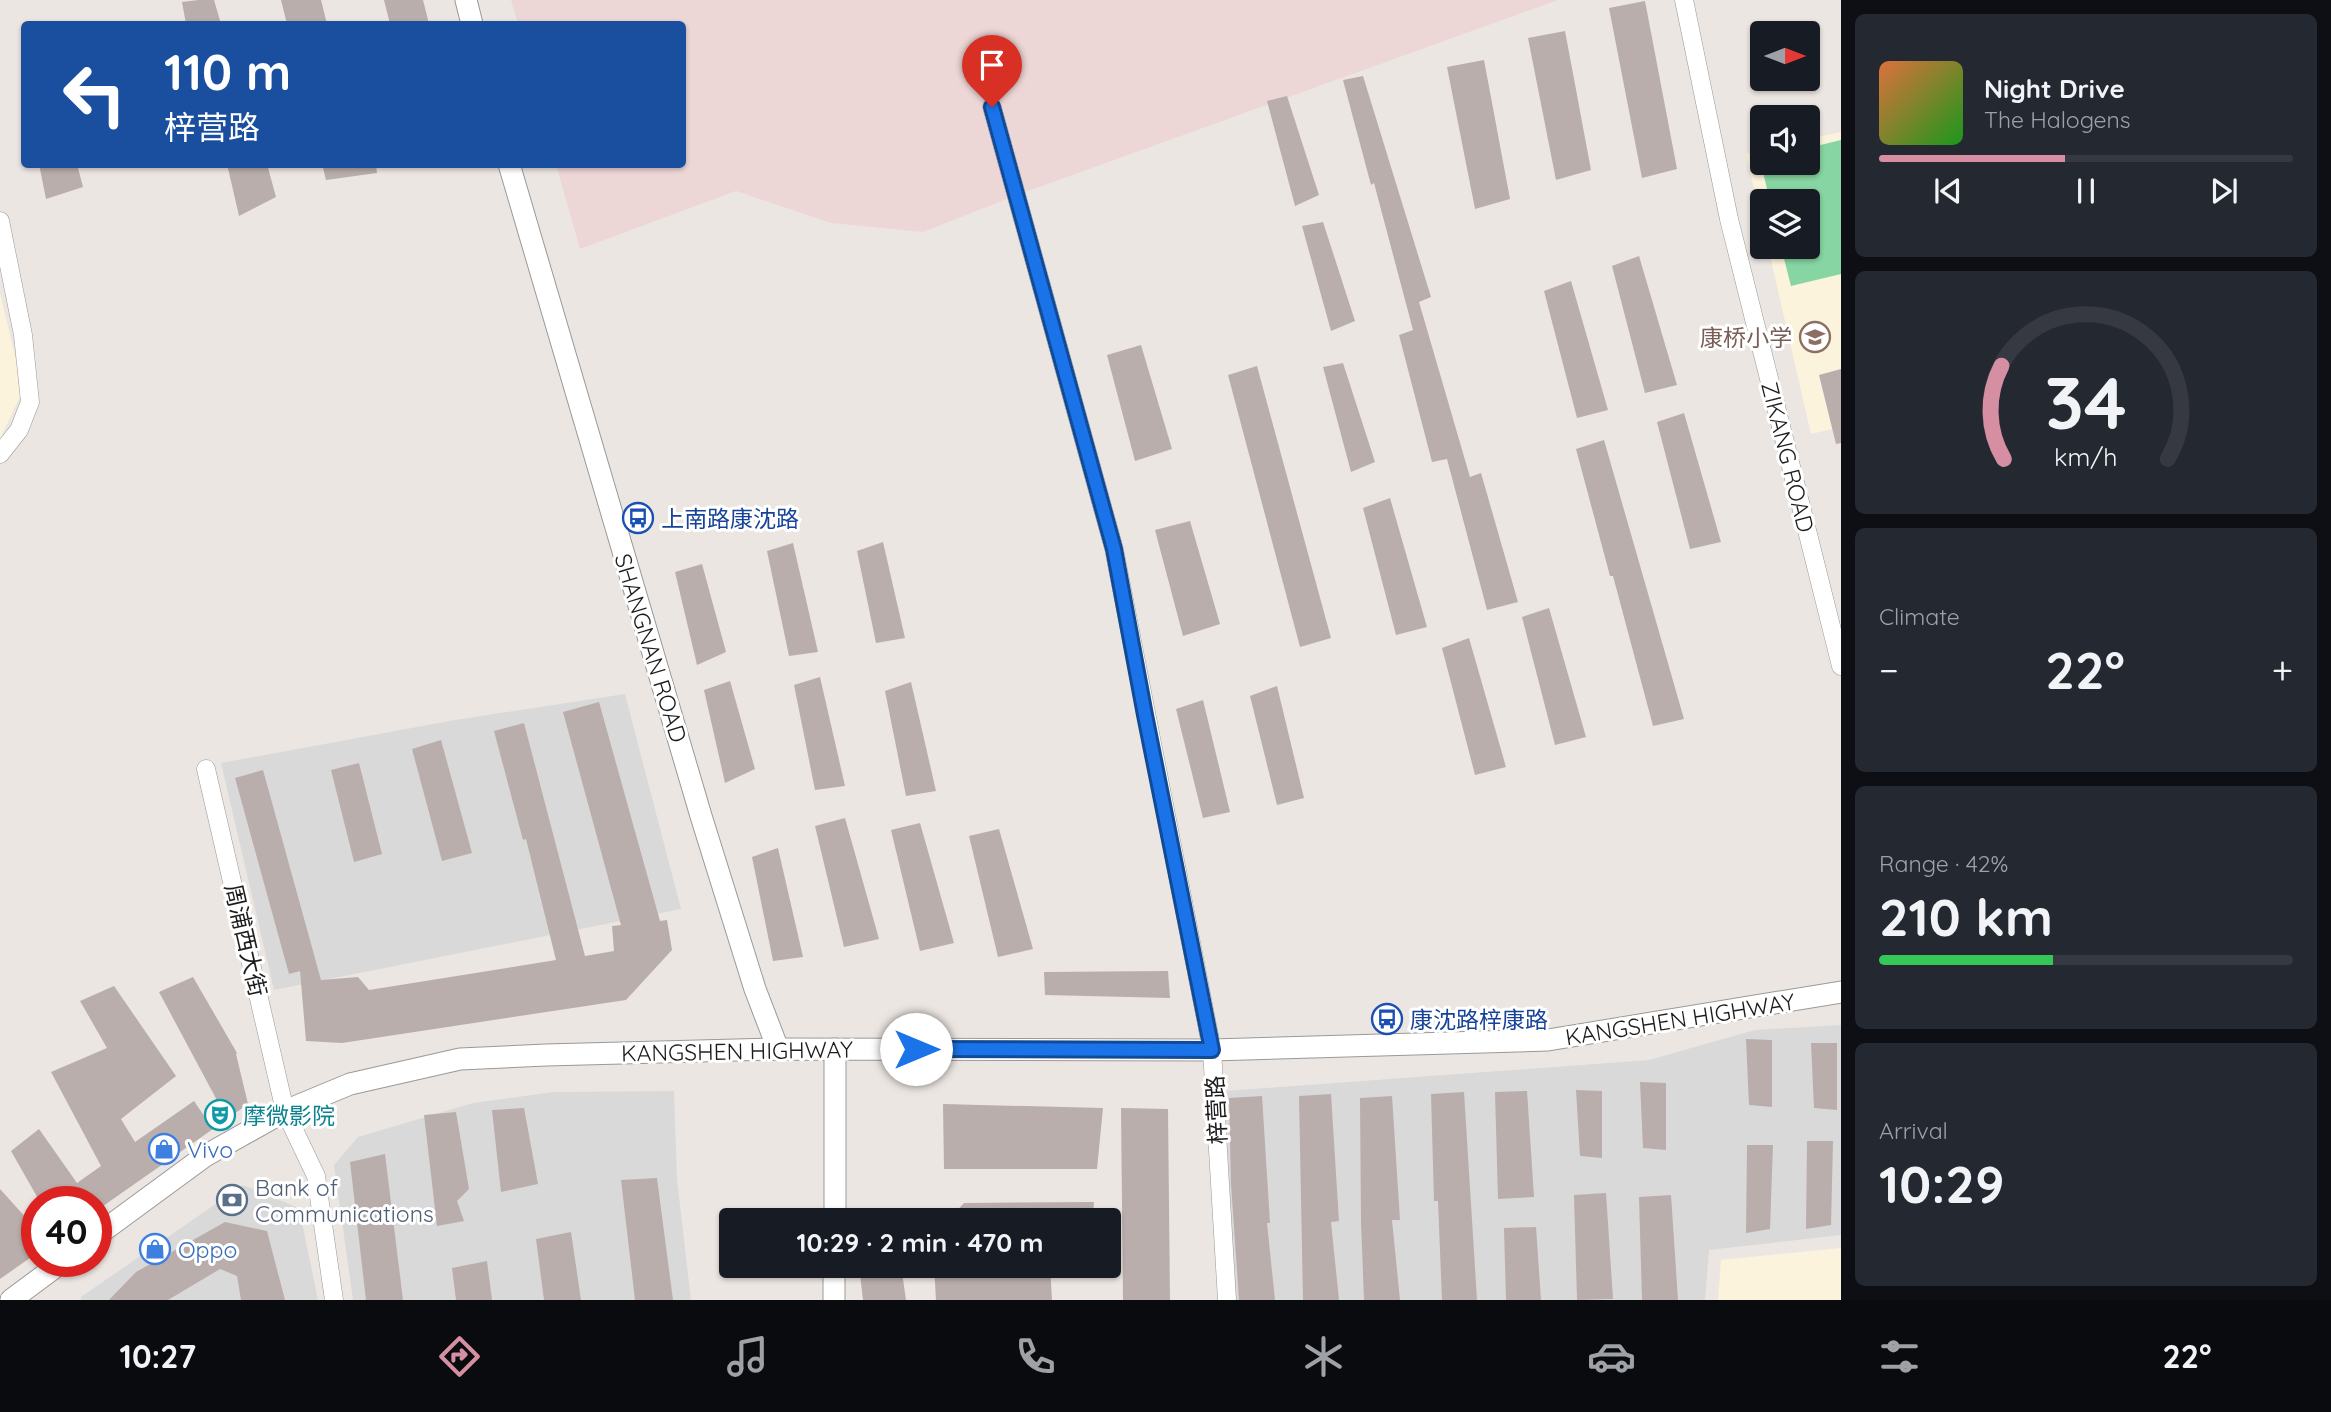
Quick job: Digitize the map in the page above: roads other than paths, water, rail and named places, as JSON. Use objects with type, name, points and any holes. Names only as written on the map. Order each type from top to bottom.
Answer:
[{"type":"street","points":[[466,0],[471,21]]},
{"type":"street","name":"ZIKANG ROAD","points":[[1684,0],[1729,219],[1841,666]]},
{"type":"street","name":"梓营路","points":[[992,107],[1114,549],[1212,1050],[1227,1300]]},
{"type":"street","name":"SHANGNAN ROAD","points":[[510,168],[705,829],[755,989],[778,1049]]},
{"type":"street","points":[[0,221],[23,335],[30,402],[19,430],[0,454]]},
{"type":"street","name":"周浦西大街","points":[[206,769],[285,1111],[316,1176],[334,1300]]},
{"type":"street","name":"KANGSHEN HIGHWAY","points":[[112,1224],[205,1156],[285,1111],[350,1084],[460,1059],[778,1049],[1212,1050],[1548,1040],[1841,992]]},
{"type":"street","points":[[835,1049],[835,1208]]},
{"type":"street","points":[[11,1300],[42,1277]]},
{"type":"street","points":[[834,1278],[834,1300]]},
{"type":"place","name":"康桥小学","points":[[1815,337]]},
{"type":"place","name":"上南路康沈路","points":[[638,518]]},
{"type":"place","name":"康沈路梓康路","points":[[1387,1019]]},
{"type":"place","name":"摩微影院","points":[[220,1115]]},
{"type":"place","name":"Vivo","points":[[164,1149]]},
{"type":"place","name":"Bank of Communications","points":[[232,1200]]},
{"type":"place","name":"Oppo","points":[[155,1249]]}]
